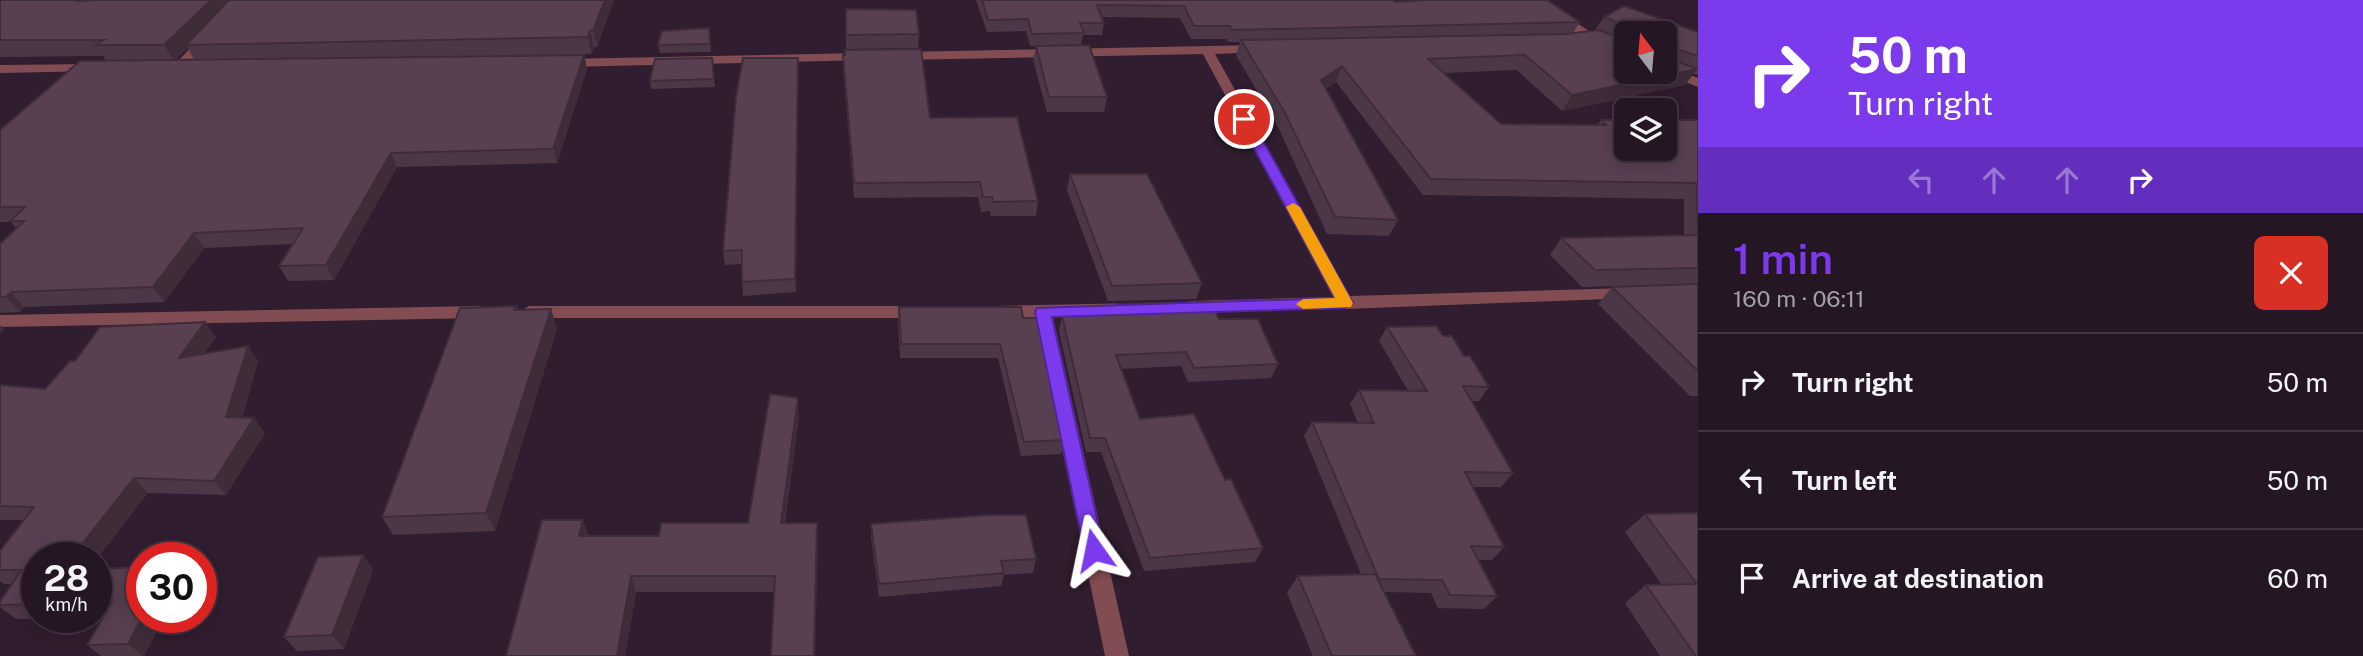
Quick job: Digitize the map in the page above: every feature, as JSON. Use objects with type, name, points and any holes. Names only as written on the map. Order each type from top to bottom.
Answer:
[{"type":"street","points":[[1534,0],[1591,38],[1614,48]]},
{"type":"street","points":[[165,67],[186,67],[216,29]]},
{"type":"street","points":[[1568,41],[1591,38]]},
{"type":"street","points":[[886,56],[1274,48]]},
{"type":"street","points":[[1207,50],[1345,303]]},
{"type":"street","points":[[552,63],[873,57]]},
{"type":"street","points":[[0,69],[110,68]]},
{"type":"street","points":[[1677,74],[1698,83]]},
{"type":"street","points":[[974,312],[1644,294]]},
{"type":"street","points":[[0,321],[499,312],[933,312]]},
{"type":"street","points":[[1043,312],[1117,656]]},
{"type":"building","points":[[0,0],[211,0],[164,45],[96,45],[104,40],[0,40]]},
{"type":"building","points":[[229,0],[605,0],[588,37],[186,45]]},
{"type":"building","points":[[982,0],[1547,0],[1580,22],[1232,30],[1230,26],[1194,26],[1184,6],[1097,5],[1104,23],[1080,23],[1084,33],[1032,34],[1028,19],[988,20]]},
{"type":"building","points":[[1624,6],[1667,21],[1614,21],[1604,17]]},
{"type":"building","points":[[846,9],[916,10],[919,34],[846,35]]},
{"type":"building","points":[[1677,25],[1698,32],[1698,56],[1677,49]]},
{"type":"building","points":[[709,28],[710,44],[658,45],[662,31]]},
{"type":"building","points":[[1599,30],[1614,36],[1614,84],[1625,84],[1572,95],[1525,55],[1428,59],[1501,124],[1606,125],[1601,120],[1614,120],[1614,161],[1677,161],[1677,120],[1698,120],[1698,235],[1697,183],[1431,179],[1342,66],[1321,80],[1398,220],[1335,217],[1285,113],[1241,40],[1566,34]]},
{"type":"building","points":[[1089,45],[1107,97],[1049,97],[1036,46]]},
{"type":"building","points":[[921,49],[930,118],[1017,117],[1038,201],[993,202],[992,197],[983,197],[980,182],[854,183],[843,55],[845,50]]},
{"type":"building","points":[[584,55],[553,149],[391,153],[326,265],[279,266],[303,228],[194,233],[153,287],[11,292],[6,297],[0,297],[0,244],[24,221],[10,221],[25,207],[0,207],[0,130],[80,61]]},
{"type":"building","points":[[712,58],[714,79],[650,81],[655,59]]},
{"type":"building","points":[[743,58],[798,58],[795,279],[742,282],[742,250],[723,251],[736,96]]},
{"type":"building","points":[[1677,61],[1697,69],[1677,73]]},
{"type":"building","points":[[1070,174],[1147,174],[1202,283],[1112,286]]},
{"type":"building","points":[[1698,235],[1698,268],[1595,270],[1561,238]]},
{"type":"building","points":[[1698,284],[1698,371],[1612,287]]},
{"type":"building","points":[[1210,302],[1219,319],[1258,319],[1278,364],[1194,368],[1186,352],[1116,355],[1140,419],[1194,414],[1225,480],[1231,479],[1263,548],[1150,558],[1105,438],[1090,438],[1062,316],[1122,314],[1118,304]]},
{"type":"building","points":[[516,306],[514,310],[551,309],[486,513],[382,517],[460,308]]},
{"type":"building","points":[[899,307],[1021,307],[1023,318],[1039,318],[1065,440],[1024,442],[1000,344],[901,344]]},
{"type":"building","points":[[205,322],[179,358],[248,346],[226,417],[254,418],[214,481],[134,478],[84,542],[21,542],[21,570],[0,570],[0,551],[34,507],[0,506],[0,385],[45,389],[70,361],[75,361],[100,327]]},
{"type":"building","points":[[1436,326],[1443,336],[1452,336],[1464,356],[1470,356],[1489,387],[1463,386],[1513,473],[1465,472],[1504,547],[1471,546],[1497,596],[1450,595],[1442,580],[1379,579],[1312,422],[1374,423],[1359,390],[1427,391],[1387,327]]},
{"type":"building","points":[[770,394],[798,398],[781,523],[817,523],[814,656],[771,656],[775,576],[631,576],[617,656],[506,656],[542,520],[583,520],[579,536],[659,536],[661,523],[748,523]]},
{"type":"building","points":[[1698,513],[1696,656],[1646,585],[1697,584],[1645,514]]},
{"type":"building","points":[[1026,515],[1036,559],[1001,561],[1004,573],[879,584],[871,524]]},
{"type":"building","points":[[363,555],[332,635],[284,637],[318,557]]},
{"type":"building","points":[[112,568],[126,568],[126,633],[134,633],[128,644],[87,645],[94,633],[112,633]]},
{"type":"building","points":[[21,570],[21,604],[0,605]]},
{"type":"building","points":[[1375,574],[1416,656],[1332,656],[1298,576]]},
{"type":"slow traffic","points":[[1293,207],[1345,303],[1303,304]]},
{"type":"route","points":[[1094,550],[1043,312],[1345,303],[1244,119]]}]
